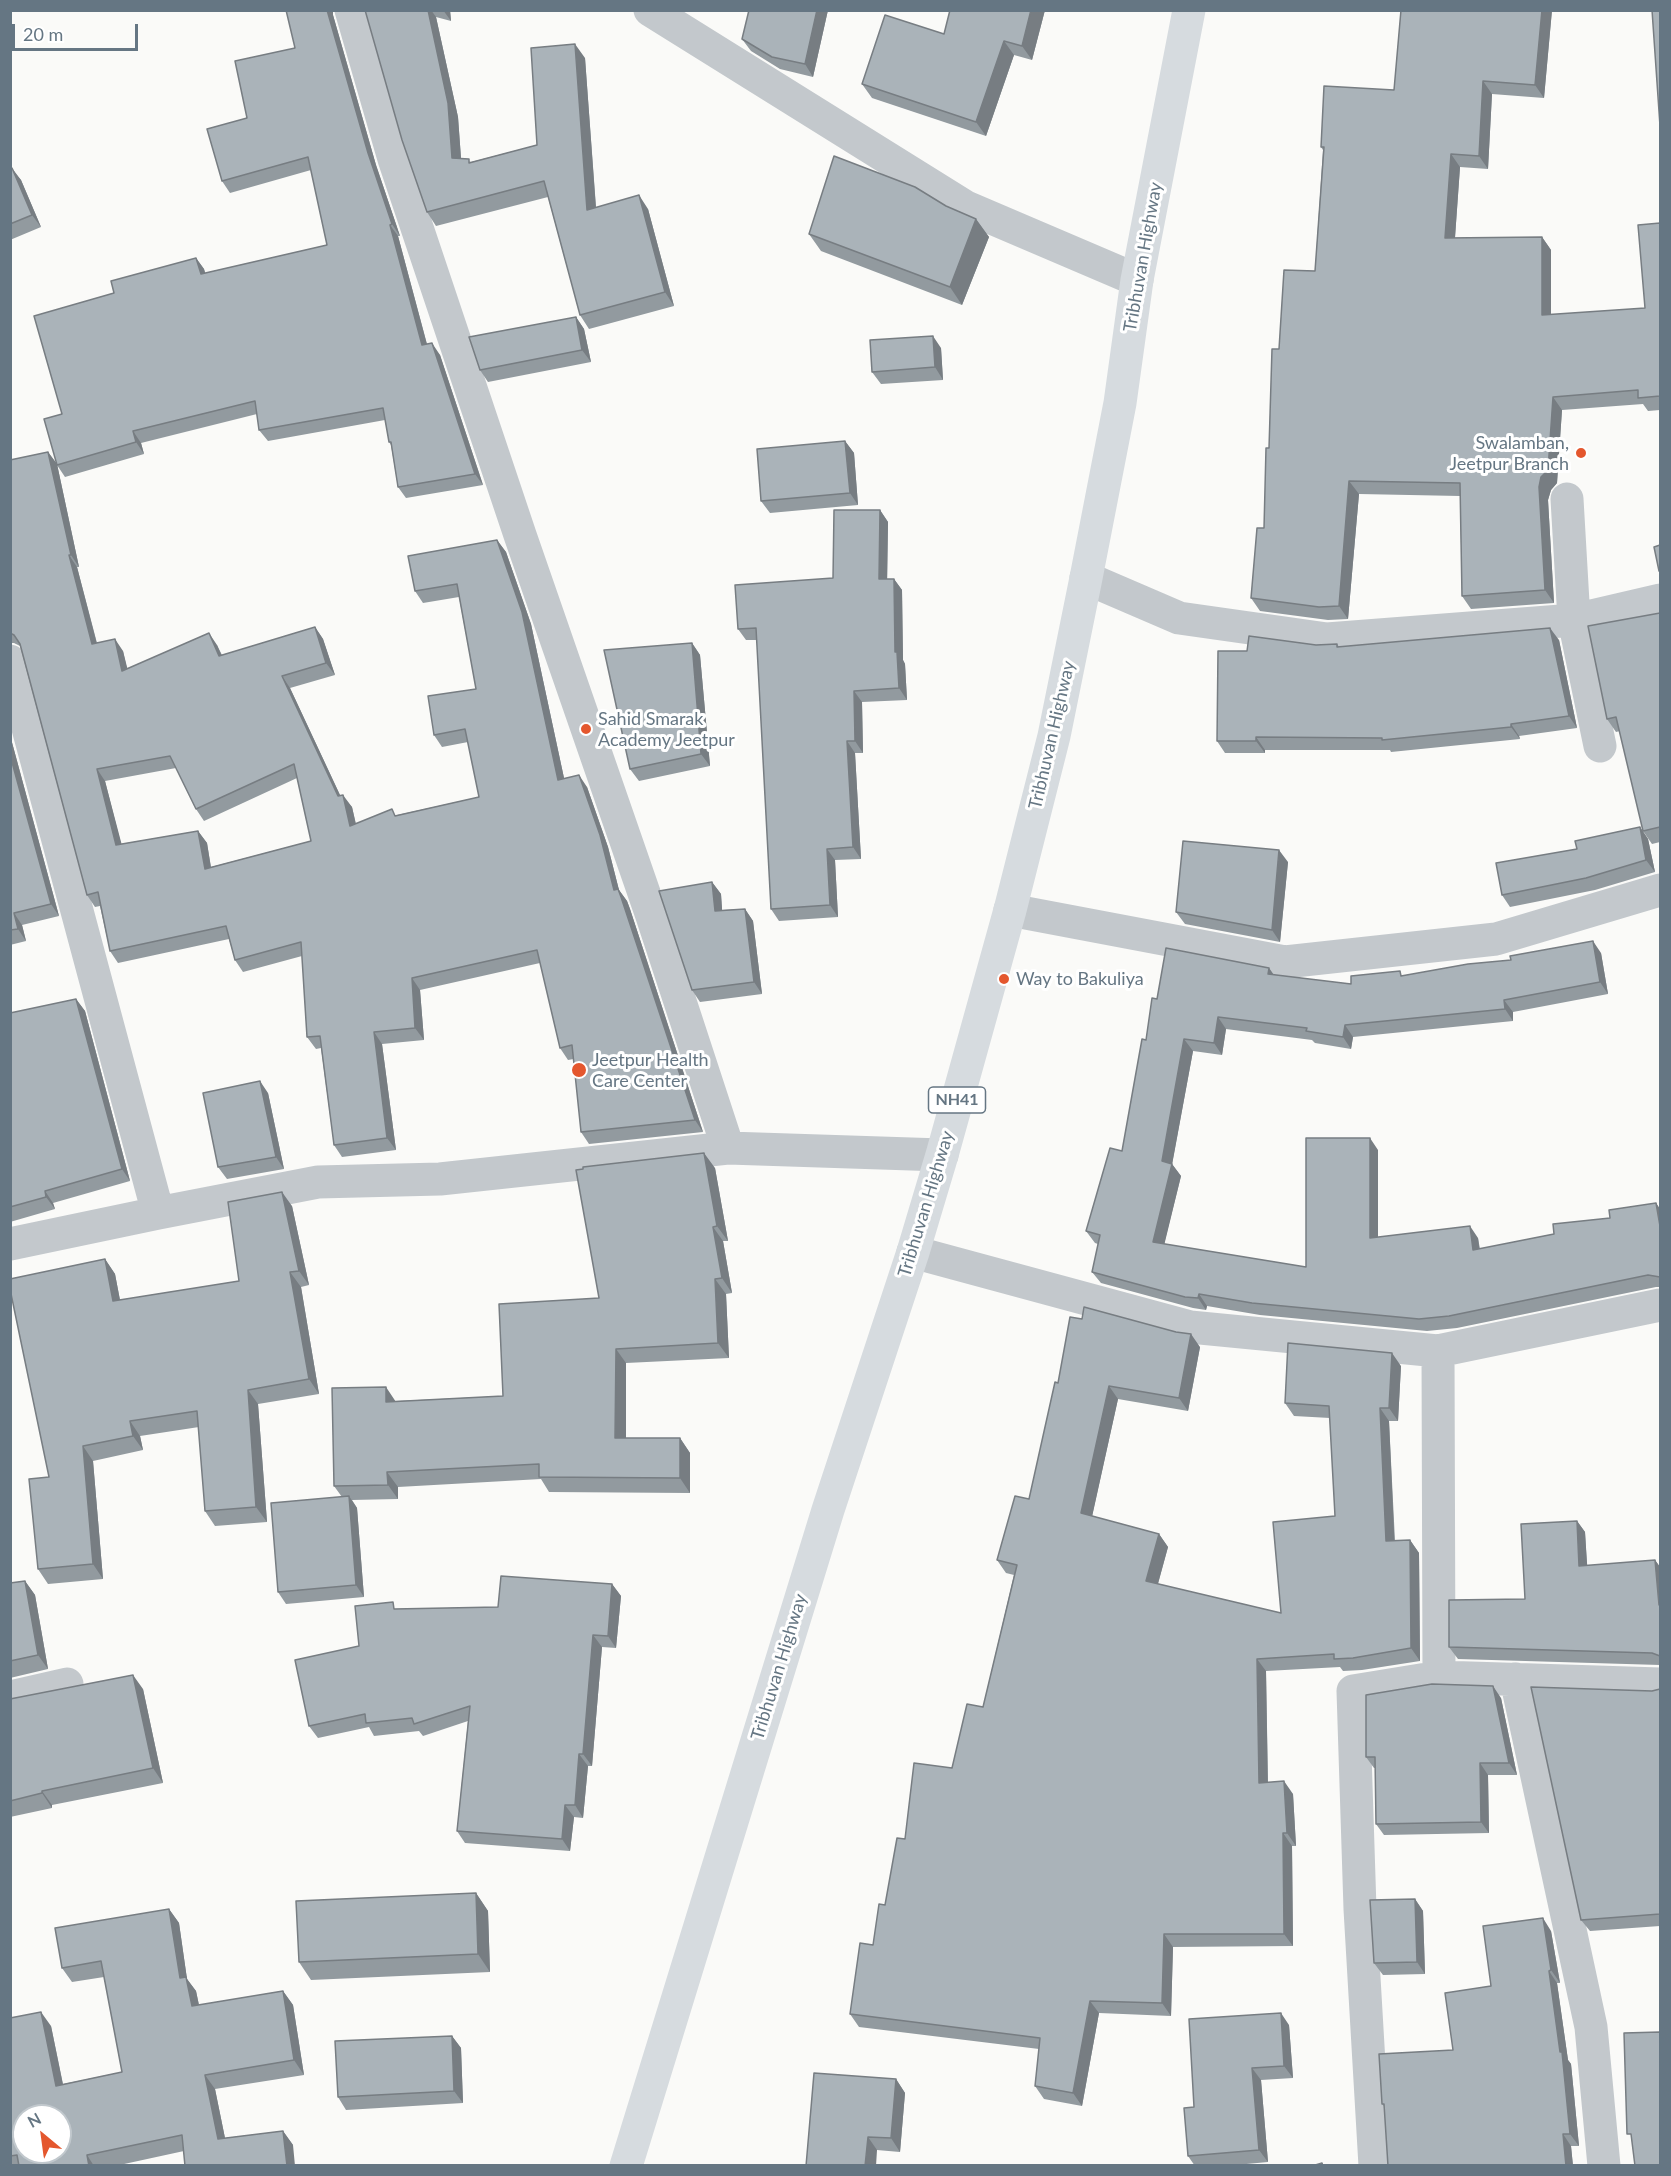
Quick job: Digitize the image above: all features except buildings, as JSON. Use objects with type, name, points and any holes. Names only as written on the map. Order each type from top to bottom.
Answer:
[{"type":"highway","name":"Tribhuvan Highway","points":[[626,2166],[824,1521],[913,1252],[1010,910],[1054,736],[1086,578],[1120,403],[1137,280],[1189,10]]},
{"type":"street","points":[[351,10],[394,159],[516,524],[652,916],[728,1148]]},
{"type":"street","points":[[650,10],[966,207],[1137,280]]},
{"type":"street","points":[[1567,499],[1574,620],[1600,747]]},
{"type":"street","points":[[1086,578],[1179,618],[1327,639],[1574,620],[1660,600]]},
{"type":"street","points":[[10,661],[158,1213]]},
{"type":"street","points":[[1010,910],[1285,962],[1496,939],[1660,890]]},
{"type":"street","points":[[10,1244],[318,1182],[440,1179],[728,1148],[942,1155]]},
{"type":"street","points":[[913,1252],[1190,1327],[1438,1352],[1660,1305]]},
{"type":"street","points":[[1438,1352],[1439,1677]]},
{"type":"street","points":[[1375,2166],[1360,1910],[1353,1691],[1439,1677],[1660,1684]]},
{"type":"street","points":[[1516,1678],[1591,2027],[1604,2166]]},
{"type":"street","points":[[10,1697],[67,1684]]},
{"type":"place","name":"Swalamban, Jeetpur Branch","points":[[1581,453]]},
{"type":"place","name":"Sahid Smarak Academy Jeetpur","points":[[586,729]]},
{"type":"place","name":"Way to Bakuliya","points":[[1004,979]]},
{"type":"place","name":"Jeetpur Health Care Center","points":[[579,1070]]}]
